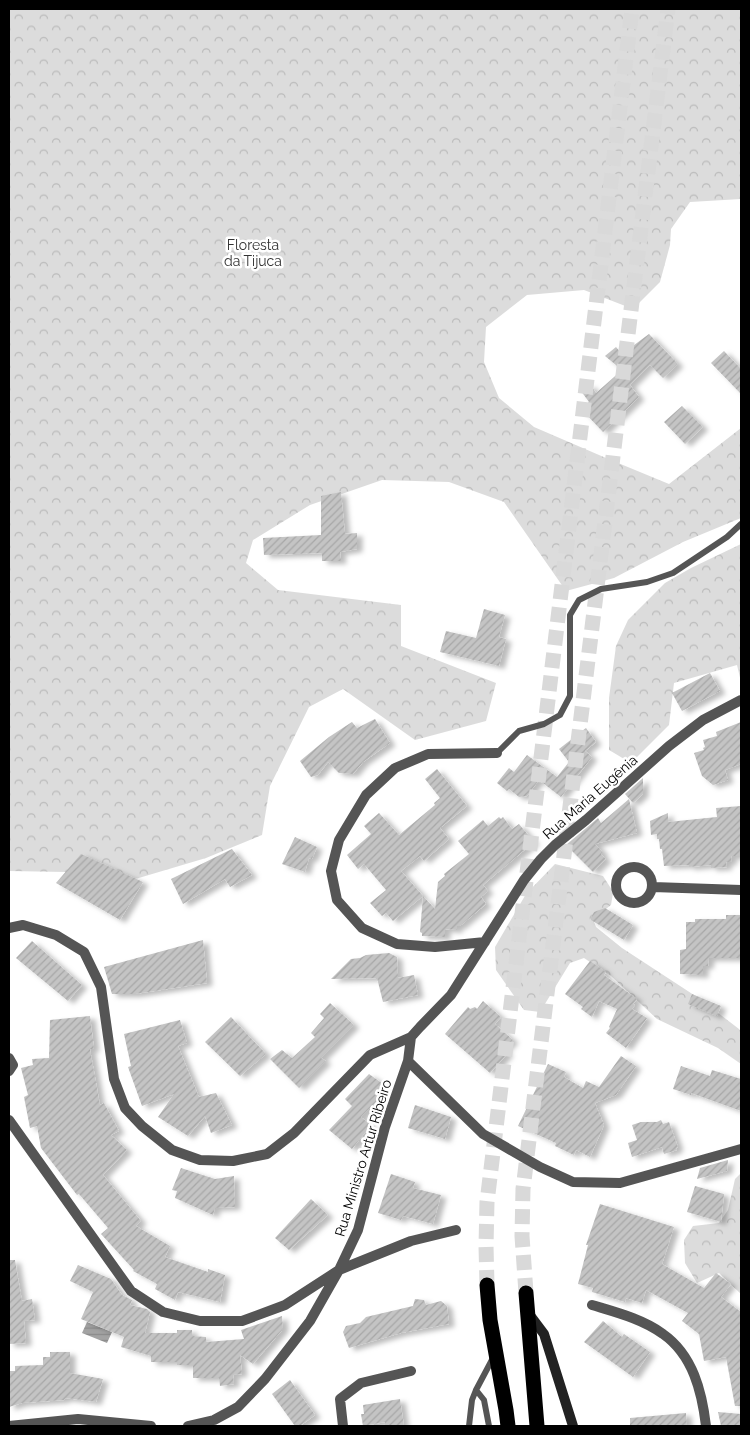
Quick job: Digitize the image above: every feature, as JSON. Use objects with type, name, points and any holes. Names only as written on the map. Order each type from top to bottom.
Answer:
[{"type":"highway","points":[[487,1285],[495,1353],[509,1426]]},
{"type":"highway","points":[[526,1293],[538,1426]]},
{"type":"street","name":"Rua Maria Eugênia","points":[[410,1036],[450,995],[524,880],[555,844],[586,820],[676,741],[703,720],[741,700]]},
{"type":"street","points":[[485,942],[435,947],[397,944],[362,928],[337,900],[331,871],[339,840],[366,795],[395,768],[428,754],[497,753]]},
{"type":"street","points":[[653,887],[741,890]]},
{"type":"street","points":[[9,928],[23,925],[56,935],[84,952],[101,987],[114,1079],[125,1108],[142,1126],[172,1150],[200,1160],[233,1161],[267,1154],[294,1133],[370,1055],[410,1036]]},
{"type":"street","name":"Rua Ministro Artur Ribeiro","points":[[188,1426],[214,1420],[238,1407],[265,1379],[310,1321],[339,1270],[358,1230],[385,1127],[408,1061],[410,1036]]},
{"type":"street","points":[[9,1058],[13,1065],[9,1071]]},
{"type":"street","points":[[408,1061],[483,1134],[540,1167],[573,1182],[620,1183],[741,1149]]},
{"type":"street","points":[[9,1120],[131,1292],[163,1312],[200,1321],[242,1321],[286,1305],[339,1270],[411,1241],[456,1230]]},
{"type":"street","points":[[592,1305],[637,1320],[662,1333],[682,1352],[700,1391],[706,1426]]},
{"type":"street","points":[[527,1312],[544,1334],[571,1425]]},
{"type":"street","points":[[342,1426],[340,1399],[361,1383],[411,1371]]},
{"type":"street","points":[[9,1426],[78,1419],[152,1426]]},
{"type":"lane","points":[[497,753],[519,731],[544,724],[560,715],[570,696],[570,615],[579,600],[601,589],[647,582],[673,573],[727,537],[741,524]]},
{"type":"lane","points":[[468,1426],[472,1400],[495,1353]]},
{"type":"lane","points":[[476,1390],[484,1400],[488,1426]]},
{"type":"green space","name":"Floresta da Tijuca","points":[[9,9],[741,9],[741,199],[690,202],[671,229],[670,245],[660,282],[633,309],[584,290],[527,295],[486,327],[484,362],[499,398],[534,427],[669,484],[741,428],[741,518],[683,542],[614,578],[566,591],[504,502],[449,482],[382,480],[310,505],[253,540],[246,563],[278,590],[401,605],[401,646],[496,683],[486,721],[415,740],[343,689],[309,707],[270,786],[262,835],[206,858],[132,880],[66,872],[9,871]]},
{"type":"green space","points":[[741,544],[741,682],[737,665],[674,683],[669,725],[631,763],[609,750],[609,698],[616,646],[628,620],[665,583]]},
{"type":"green space","points":[[555,864],[603,876],[613,893],[611,905],[593,919],[596,927],[622,948],[700,999],[739,1029],[741,1032],[741,1064],[718,1048],[657,1019],[611,976],[584,958],[570,963],[540,1012],[524,1010],[496,970],[495,947],[526,894]]},
{"type":"green space","points":[[741,1173],[741,1294],[719,1273],[697,1283],[685,1263],[684,1240],[693,1226],[719,1223],[728,1210],[735,1179]]},
{"type":"shaded area","points":[[87,1322],[112,1332],[107,1343],[82,1333]]},
{"type":"building","points":[[649,334],[678,364],[663,378],[650,365],[630,385],[639,397],[603,432],[581,409],[589,402],[581,391],[590,384],[596,393],[622,370],[605,356],[616,347],[622,354]]},
{"type":"building","points":[[724,351],[741,369],[741,394],[711,363]]},
{"type":"building","points":[[682,406],[703,427],[685,444],[664,422]]},
{"type":"building","points":[[341,492],[345,534],[357,533],[357,549],[340,552],[341,561],[322,561],[322,553],[264,555],[263,538],[321,535],[321,496]]},
{"type":"building","points":[[484,609],[505,615],[499,637],[506,639],[499,666],[440,652],[446,631],[476,638]]},
{"type":"building","points":[[710,673],[720,691],[682,711],[672,693]]},
{"type":"building","points":[[375,719],[390,743],[363,762],[353,774],[339,773],[328,762],[318,775],[311,777],[300,761],[329,737],[352,722],[357,728]]},
{"type":"building","points":[[741,722],[741,764],[725,770],[728,780],[713,785],[702,776],[694,753],[704,750],[703,740],[717,736],[716,732]]},
{"type":"building","points":[[586,728],[596,742],[585,751],[592,757],[561,797],[539,780],[527,796],[519,797],[497,783],[509,768],[514,772],[527,755],[557,777],[569,762],[559,749]]},
{"type":"building","points":[[437,769],[467,806],[440,828],[449,839],[424,861],[420,856],[401,871],[423,896],[393,921],[386,913],[382,916],[370,903],[386,890],[364,864],[358,869],[347,855],[371,834],[364,826],[379,813],[399,835],[435,805],[434,803],[440,798],[425,779]]},
{"type":"building","points":[[643,778],[643,794],[633,803],[625,794]]},
{"type":"building","points":[[629,799],[637,833],[595,844],[603,852],[601,854],[606,859],[593,872],[566,845],[598,818],[601,823]]},
{"type":"building","points":[[741,806],[741,856],[731,856],[732,862],[726,862],[727,867],[711,868],[711,865],[689,867],[689,865],[664,866],[659,839],[657,839],[657,834],[651,835],[650,821],[668,813],[668,822],[717,817],[716,808]]},
{"type":"building","points":[[499,817],[501,819],[503,817],[512,829],[519,824],[534,842],[483,885],[488,891],[481,897],[486,904],[460,926],[457,926],[457,930],[445,929],[445,937],[422,936],[420,932],[423,896],[435,909],[438,882],[445,876],[444,874],[469,854],[458,841],[483,820],[488,826]]},
{"type":"building","points":[[295,837],[317,847],[312,859],[309,858],[305,872],[282,864]]},
{"type":"building","points":[[232,849],[252,875],[230,887],[225,879],[183,904],[171,879]]},
{"type":"building","points":[[81,854],[143,882],[120,920],[56,883]]},
{"type":"building","points":[[605,908],[633,925],[624,940],[591,920],[594,912]]},
{"type":"building","points":[[726,915],[741,915],[741,958],[709,958],[708,966],[703,966],[703,975],[680,974],[680,950],[686,949],[686,922],[695,922],[695,919],[726,919]]},
{"type":"building","points":[[203,940],[207,983],[135,994],[112,994],[104,967]]},
{"type":"building","points":[[32,941],[82,985],[68,1001],[16,958]]},
{"type":"building","points":[[389,953],[397,957],[398,978],[414,975],[418,995],[383,1002],[377,978],[331,979],[351,959],[366,955]]},
{"type":"building","points":[[590,961],[606,972],[604,975],[637,999],[632,1009],[647,1018],[626,1048],[606,1033],[610,1028],[617,1009],[599,1001],[592,1017],[581,1009],[583,1007],[565,994]]},
{"type":"building","points":[[692,994],[721,1006],[717,1016],[688,1004]]},
{"type":"building","points":[[483,1001],[501,1017],[495,1024],[513,1040],[504,1050],[508,1053],[490,1073],[445,1034],[468,1007],[470,1009],[475,1007],[477,1009]]},
{"type":"building","points":[[330,1003],[354,1025],[321,1058],[326,1061],[299,1088],[270,1059],[282,1050],[292,1058],[315,1037],[311,1033],[324,1018],[320,1014]]},
{"type":"building","points":[[90,1016],[94,1049],[90,1049],[100,1105],[104,1103],[119,1131],[111,1135],[127,1150],[103,1175],[141,1221],[136,1226],[170,1246],[165,1257],[208,1272],[208,1269],[225,1275],[220,1302],[178,1292],[175,1300],[155,1289],[157,1284],[133,1271],[101,1234],[108,1228],[79,1194],[77,1195],[41,1148],[37,1126],[30,1128],[24,1097],[28,1095],[21,1068],[33,1065],[32,1059],[49,1058],[50,1020]]},
{"type":"building","points":[[231,1017],[266,1054],[240,1076],[205,1042]]},
{"type":"building","points":[[180,1020],[187,1043],[178,1046],[199,1097],[216,1093],[232,1125],[211,1133],[205,1116],[188,1136],[158,1117],[174,1094],[142,1106],[128,1067],[131,1066],[124,1034]]},
{"type":"building","points":[[621,1056],[636,1066],[616,1095],[595,1103],[604,1125],[590,1157],[576,1150],[574,1155],[555,1146],[556,1143],[518,1126],[548,1064],[566,1072],[564,1077],[583,1088],[586,1081],[599,1087]]},
{"type":"building","points":[[681,1066],[710,1076],[712,1070],[741,1079],[741,1111],[691,1093],[691,1095],[673,1089]]},
{"type":"building","points":[[369,1074],[383,1084],[374,1094],[380,1098],[361,1117],[371,1125],[352,1149],[329,1130],[352,1106],[345,1099]]},
{"type":"building","points":[[415,1105],[451,1117],[445,1139],[408,1128]]},
{"type":"building","points":[[661,1120],[663,1124],[669,1122],[678,1147],[676,1148],[677,1150],[664,1154],[662,1147],[632,1157],[628,1143],[637,1140],[632,1125]]},
{"type":"building","points":[[728,1160],[727,1171],[697,1179],[700,1168]]},
{"type":"building","points":[[181,1168],[215,1179],[234,1176],[235,1207],[215,1208],[213,1215],[175,1198],[177,1191],[172,1190]]},
{"type":"building","points":[[391,1174],[415,1182],[413,1188],[441,1195],[433,1224],[403,1216],[401,1220],[378,1213]]},
{"type":"building","points":[[695,1186],[724,1194],[721,1222],[687,1212]]},
{"type":"building","points":[[311,1199],[328,1215],[289,1250],[275,1238]]},
{"type":"building","points":[[600,1204],[674,1227],[662,1264],[704,1288],[716,1273],[731,1284],[721,1297],[741,1312],[741,1406],[735,1406],[726,1357],[704,1361],[699,1334],[682,1321],[688,1313],[646,1290],[642,1303],[626,1298],[625,1302],[592,1292],[593,1288],[578,1284],[588,1245],[586,1245]]},
{"type":"building","points":[[9,1260],[15,1260],[22,1301],[32,1299],[35,1320],[24,1321],[26,1343],[9,1344]]},
{"type":"building","points":[[78,1265],[111,1279],[122,1295],[132,1300],[130,1305],[147,1309],[150,1312],[145,1333],[177,1333],[177,1330],[192,1330],[192,1336],[206,1337],[206,1342],[244,1339],[241,1330],[282,1316],[283,1329],[253,1364],[240,1355],[242,1374],[233,1375],[234,1384],[220,1386],[219,1378],[193,1378],[193,1365],[177,1365],[177,1362],[151,1362],[151,1356],[121,1347],[124,1337],[81,1319],[93,1292],[70,1281]]},
{"type":"building","points":[[415,1299],[424,1300],[426,1305],[441,1301],[447,1306],[449,1324],[401,1333],[349,1348],[343,1332],[346,1326],[360,1323],[366,1317],[413,1306]]},
{"type":"building","points":[[603,1321],[622,1337],[624,1334],[650,1352],[633,1377],[584,1342]]},
{"type":"building","points":[[50,1352],[70,1352],[70,1373],[103,1379],[96,1402],[66,1398],[64,1400],[22,1403],[9,1407],[9,1371],[15,1371],[15,1366],[43,1365],[43,1357],[50,1357]]},
{"type":"building","points":[[290,1380],[315,1415],[300,1426],[295,1426],[272,1394]]},
{"type":"building","points":[[400,1399],[404,1426],[385,1426],[385,1422],[363,1426],[361,1414],[364,1414],[363,1405]]},
{"type":"building","points":[[718,1412],[741,1414],[741,1426],[721,1426]]},
{"type":"building","points":[[686,1413],[687,1426],[630,1426],[630,1418]]},
{"type":"tunnel","points":[[487,1285],[487,1202],[632,9]]},
{"type":"tunnel","points":[[526,1293],[522,1236],[523,1189],[668,9]]}]
